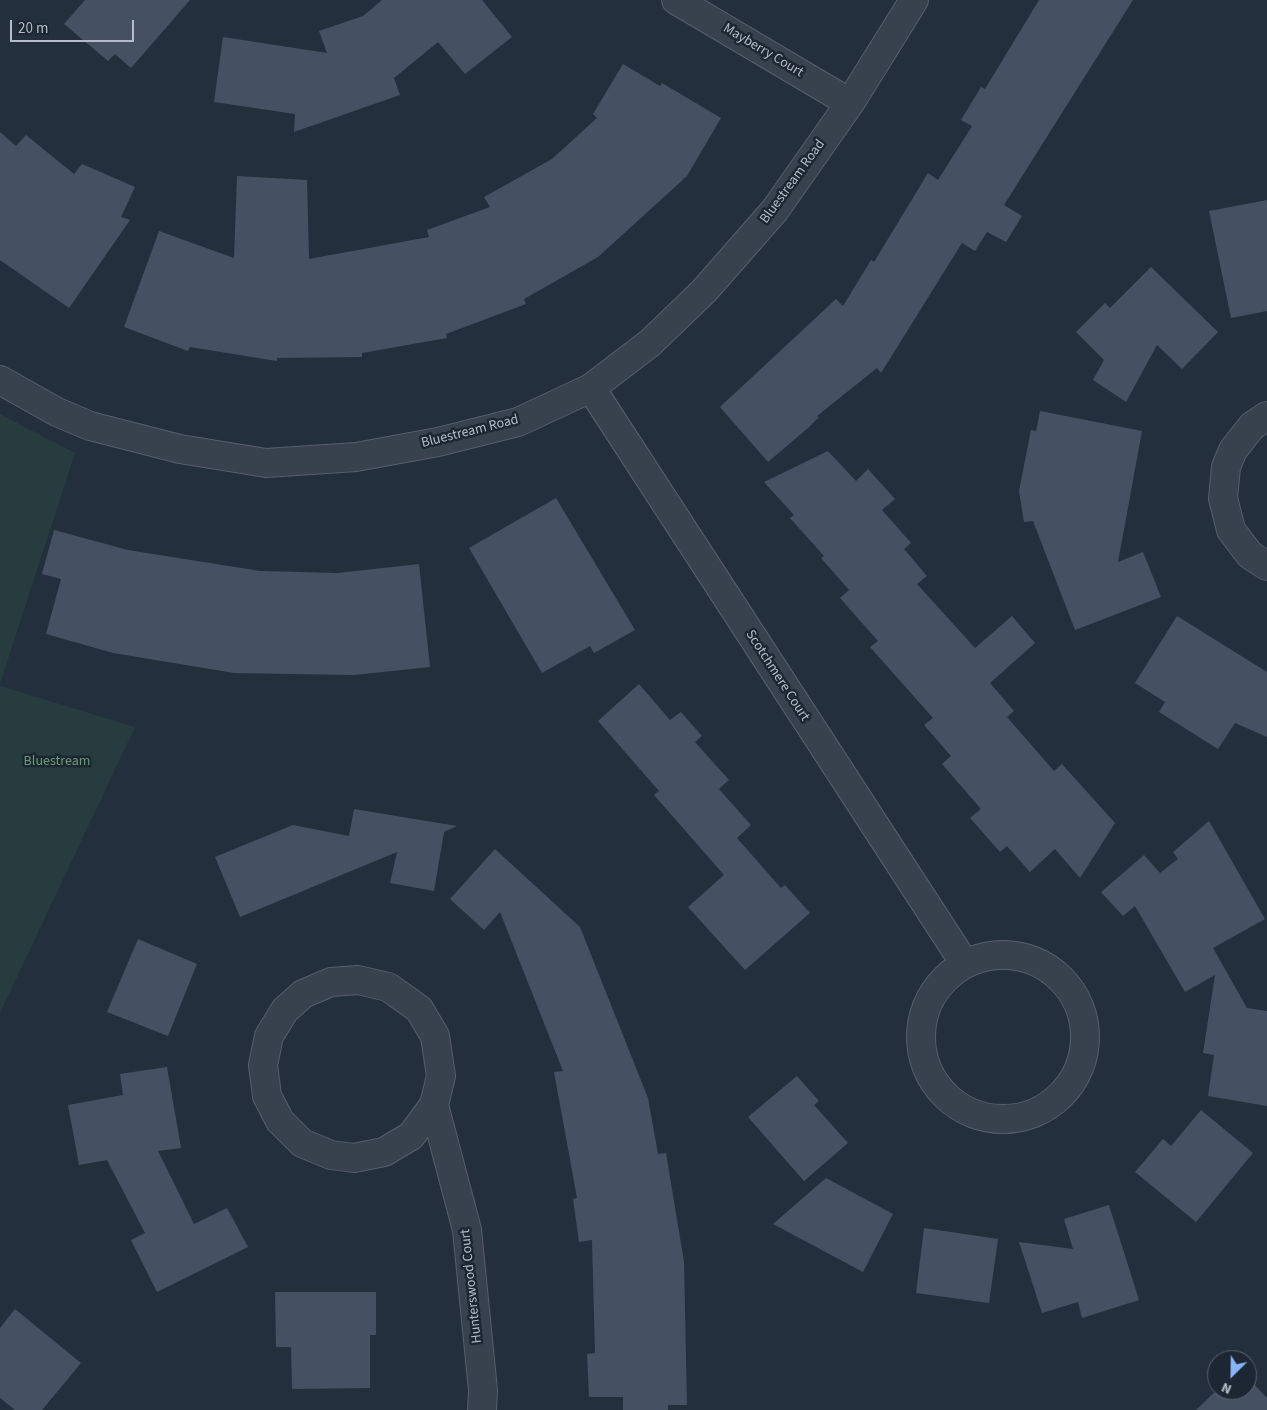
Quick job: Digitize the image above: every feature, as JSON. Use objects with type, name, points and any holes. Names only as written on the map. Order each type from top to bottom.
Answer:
[{"type":"street","name":"Mayberry Court","points":[[676,0],[850,103]]},
{"type":"street","name":"Bluestream Road","points":[[0,380],[57,412],[90,426],[180,449],[266,463],[356,457],[438,442],[518,422],[591,388],[650,343],[704,291],[775,210],[850,103],[914,0]]},
{"type":"street","name":"Scotchmere Court","points":[[591,388],[964,964]]},
{"type":"street","points":[[1267,416],[1252,426],[1233,450],[1226,467],[1223,498],[1231,530],[1250,555],[1267,566]]},
{"type":"street","points":[[991,956],[1020,957],[1047,968],[1064,982],[1079,1007],[1085,1035],[1079,1069],[1063,1093],[1037,1112],[1010,1120],[984,1118],[957,1107],[941,1092],[926,1068],[920,1040],[926,1005],[942,981],[964,964],[991,956]]},
{"type":"street","name":"Hunterswood Court","points":[[434,1105],[411,1136],[384,1152],[354,1158],[331,1155],[316,1149],[302,1143],[280,1121],[267,1096],[262,1066],[269,1036],[284,1010],[303,994],[331,982],[358,980],[388,987],[419,1009],[435,1036],[441,1076],[434,1105],[467,1230],[483,1390],[482,1410]]},
{"type":"green space","points":[[0,414],[75,453],[0,684]]},
{"type":"green space","name":"Bluestream","points":[[0,686],[135,727],[0,1013]]},
{"type":"building","points":[[85,0],[190,0],[131,68],[115,54],[108,61],[64,24]]},
{"type":"building","points":[[382,0],[482,0],[512,37],[465,74],[438,42],[394,78],[400,95],[294,132],[295,114],[214,102],[223,37],[327,53],[319,31],[363,16]]},
{"type":"building","points":[[1039,0],[1133,0],[1004,205],[1022,216],[1006,242],[987,232],[975,251],[962,243],[881,373],[877,368],[817,416],[819,417],[808,428],[768,462],[720,407],[836,299],[843,306],[871,260],[874,262],[928,173],[938,180],[972,126],[961,120],[981,87],[985,89]]},
{"type":"building","points":[[623,64],[660,86],[662,83],[721,118],[687,176],[598,257],[524,299],[526,304],[446,334],[447,338],[362,353],[362,357],[277,358],[277,361],[190,347],[188,351],[124,327],[159,231],[234,258],[237,176],[307,180],[309,259],[429,237],[427,230],[490,207],[484,197],[552,159],[597,118],[593,114]]},
{"type":"building","points":[[0,132],[16,146],[26,135],[74,174],[82,164],[135,187],[121,217],[130,220],[69,308],[0,260]]},
{"type":"building","points":[[1267,200],[1267,311],[1231,318],[1209,211]]},
{"type":"building","points":[[1151,267],[1218,332],[1182,369],[1157,345],[1126,402],[1093,380],[1104,360],[1076,332],[1105,303],[1110,308]]},
{"type":"building","points":[[1040,411],[1142,431],[1118,562],[1143,552],[1161,597],[1075,630],[1033,521],[1024,522],[1019,491],[1031,430],[1036,431]]},
{"type":"building","points":[[828,451],[856,481],[868,469],[895,499],[882,510],[911,543],[904,549],[927,576],[917,584],[975,648],[1012,616],[1035,643],[990,683],[1014,711],[1007,717],[1054,771],[1062,764],[1115,823],[1080,878],[1055,849],[1030,872],[1007,846],[1000,852],[970,818],[981,809],[942,764],[951,756],[924,725],[933,718],[870,647],[878,641],[840,598],[849,590],[821,558],[824,556],[790,518],[794,515],[764,482]]},
{"type":"building","points":[[556,498],[635,630],[594,653],[590,646],[542,673],[469,548]]},
{"type":"building","points":[[54,530],[128,550],[260,571],[338,573],[419,564],[430,667],[354,675],[234,673],[113,653],[46,634],[61,579],[42,574]]},
{"type":"building","points":[[1177,616],[1267,672],[1267,737],[1235,723],[1218,749],[1159,712],[1165,702],[1135,683]]},
{"type":"building","points":[[639,684],[670,720],[681,712],[702,736],[695,742],[729,780],[719,789],[751,825],[737,838],[781,888],[785,885],[810,913],[745,970],[688,907],[724,875],[654,795],[659,791],[598,721]]},
{"type":"building","points":[[354,809],[457,826],[444,832],[434,891],[390,883],[397,852],[240,917],[215,857],[293,825],[349,836]]},
{"type":"building","points":[[1209,821],[1265,919],[1213,948],[1247,1008],[1267,1011],[1267,1106],[1208,1096],[1214,1055],[1203,1053],[1215,975],[1185,992],[1135,906],[1123,916],[1101,892],[1144,855],[1160,873],[1178,859],[1173,852]]},
{"type":"building","points":[[495,849],[580,927],[648,1098],[658,1154],[666,1153],[684,1262],[687,1405],[668,1405],[668,1410],[623,1410],[623,1397],[589,1397],[587,1354],[595,1353],[592,1240],[579,1242],[573,1199],[577,1198],[554,1072],[563,1071],[500,912],[484,930],[450,899]]},
{"type":"building","points":[[138,939],[197,964],[168,1036],[107,1012]]},
{"type":"building","points":[[167,1067],[181,1148],[158,1151],[194,1224],[227,1208],[248,1247],[157,1292],[131,1240],[145,1233],[107,1160],[79,1165],[68,1105],[123,1095],[120,1074]]},
{"type":"building","points":[[797,1076],[819,1101],[814,1105],[848,1143],[804,1181],[748,1117]]},
{"type":"building","points":[[1201,1110],[1253,1153],[1196,1222],[1135,1172],[1163,1139],[1171,1146]]},
{"type":"building","points":[[826,1178],[893,1214],[863,1272],[773,1224]]},
{"type":"building","points":[[1109,1205],[1139,1300],[1082,1318],[1078,1302],[1042,1313],[1019,1242],[1073,1249],[1064,1219]]},
{"type":"building","points":[[924,1228],[998,1239],[989,1303],[916,1293]]},
{"type":"building","points":[[275,1292],[376,1292],[376,1335],[370,1335],[370,1388],[292,1389],[291,1347],[276,1347]]},
{"type":"building","points":[[15,1309],[81,1363],[42,1410],[15,1410],[0,1398],[0,1328]]},
{"type":"building","points":[[1257,1388],[1267,1398],[1267,1410],[1196,1410],[1207,1400],[1257,1400]]}]
